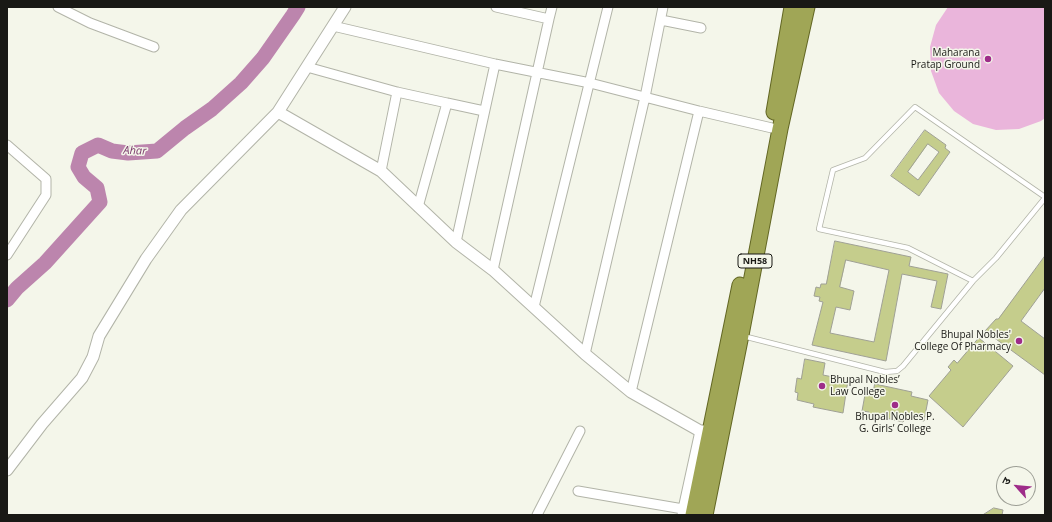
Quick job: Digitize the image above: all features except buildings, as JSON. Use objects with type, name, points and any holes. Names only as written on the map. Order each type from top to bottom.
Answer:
[{"type":"highway","name":"NH58","points":[[776,128],[792,7]]},
{"type":"highway","name":"NH58","points":[[704,515],[736,334],[776,128],[807,7]]},
{"type":"highway","name":"NH58","points":[[686,513],[705,431],[736,334]]},
{"type":"street","points":[[58,7],[90,23],[154,47]]},
{"type":"street","points":[[7,470],[42,424],[82,378],[93,357],[99,336],[146,259],[182,210],[278,112],[345,7]]},
{"type":"street","points":[[496,7],[549,19]]},
{"type":"street","points":[[493,270],[552,7]]},
{"type":"street","points":[[534,307],[608,7]]},
{"type":"street","points":[[585,354],[645,97],[663,7]]},
{"type":"street","points":[[661,20],[700,28]]},
{"type":"street","points":[[333,26],[495,64],[590,83],[699,111],[776,128]]},
{"type":"street","points":[[456,242],[495,64]]},
{"type":"street","points":[[307,67],[397,92],[484,111]]},
{"type":"street","points":[[381,171],[397,92]]},
{"type":"street","points":[[418,207],[447,103]]},
{"type":"street","points":[[631,392],[699,111]]},
{"type":"street","points":[[278,112],[381,171],[456,242],[493,270],[585,354],[631,392],[705,431]]},
{"type":"street","points":[[7,145],[46,179],[46,195],[7,255]]},
{"type":"street","points":[[537,515],[580,430]]},
{"type":"street","points":[[578,491],[686,513]]},
{"type":"lane","points":[[736,334],[885,372],[897,371],[903,366],[973,280],[996,258],[1045,197],[914,107],[865,158],[833,170],[819,229],[908,248],[973,280]]},
{"type":"shaded area","name":"Maharana Pratap Ground","points":[[948,7],[1045,7],[1045,118],[1041,121],[1019,129],[996,130],[973,124],[954,111],[939,93],[931,71],[930,47],[936,25]]},
{"type":"waterway","name":"Ahar","points":[[7,300],[17,288],[45,263],[100,202],[97,188],[84,177],[78,167],[82,153],[98,145],[112,151],[128,153],[157,151],[185,128],[212,109],[241,83],[263,58],[298,7]]},
{"type":"place","name":"Maharana Pratap Ground","points":[[988,59]]},
{"type":"place","name":"Bhupal Nobles' College Of Pharmacy","points":[[1019,341]]},
{"type":"place","name":"Bhupal Nobles’ Law College","points":[[822,386]]},
{"type":"place","name":"Bhupal Nobles P. G. Girls’ College","points":[[895,405]]}]
